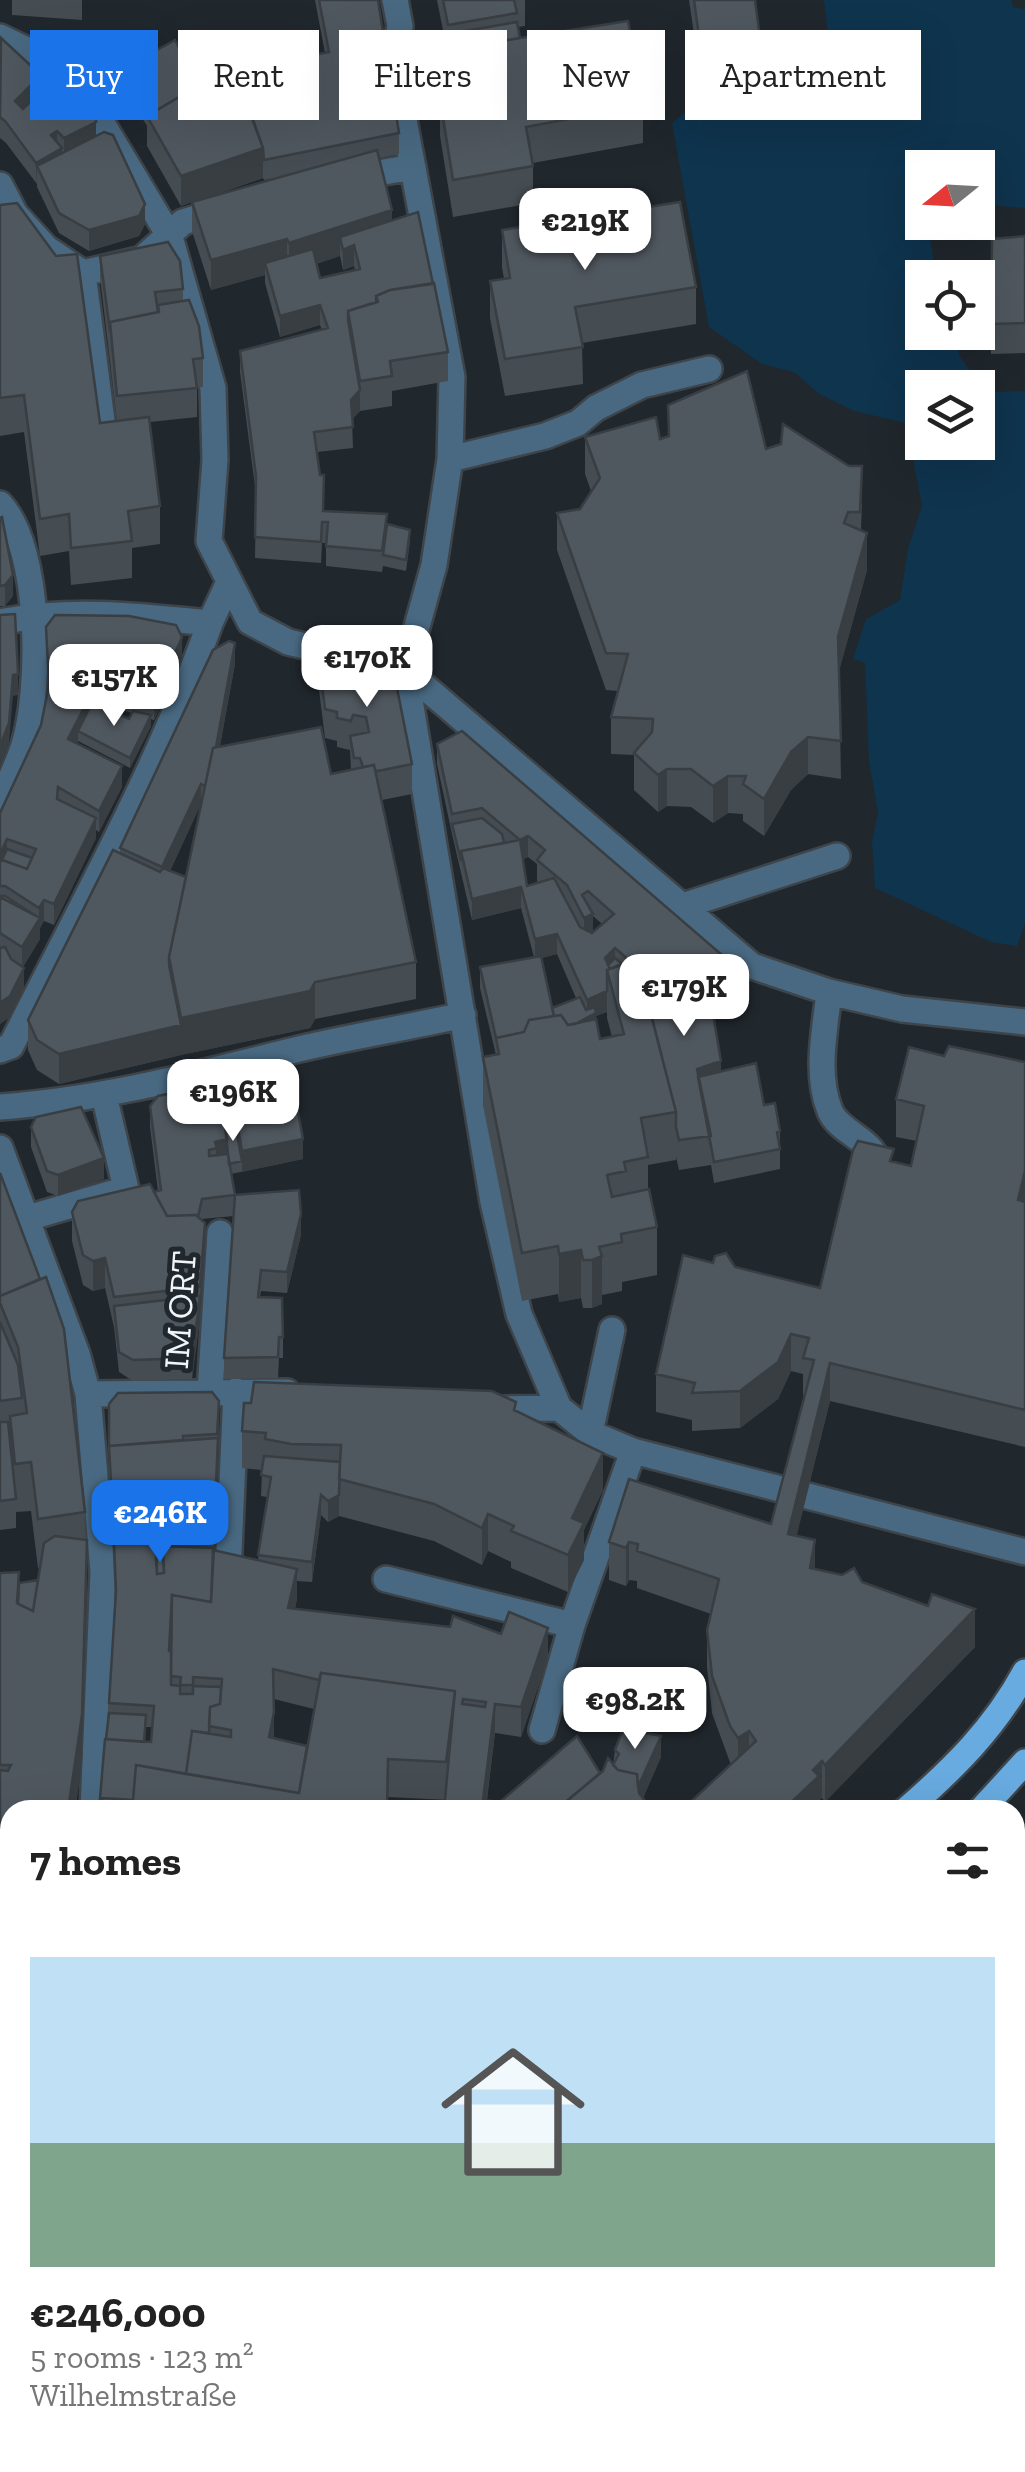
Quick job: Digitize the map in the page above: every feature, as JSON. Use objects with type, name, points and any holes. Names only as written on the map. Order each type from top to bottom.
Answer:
[{"type":"main road","points":[[917,1800],[970,1750],[1010,1702],[1025,1672]]},
{"type":"main road","points":[[990,1800],[1025,1762]]},
{"type":"street","points":[[395,0],[400,26],[394,61],[452,377],[450,458],[434,565],[406,670],[494,1202],[519,1314],[559,1408],[590,1433],[633,1452],[1025,1552]]},
{"type":"street","points":[[0,37],[33,53],[84,93],[170,238],[213,388],[215,460],[209,541],[250,622],[270,635],[337,657],[406,670],[686,905],[752,966],[829,992],[902,1008],[1025,1022]]},
{"type":"street","points":[[328,183],[413,167]]},
{"type":"street","points":[[0,185],[7,215],[82,273],[105,444]]},
{"type":"street","points":[[82,273],[142,259],[170,238],[183,222],[246,204]]},
{"type":"street","points":[[450,458],[545,436],[578,423],[596,408],[642,385],[709,370]]},
{"type":"street","points":[[0,504],[22,552],[36,615],[25,743],[0,802]]},
{"type":"street","points":[[0,1050],[11,1046],[82,906],[190,678],[228,584]]},
{"type":"street","points":[[0,622],[36,615],[120,614],[210,623]]},
{"type":"street","points":[[686,905],[837,856]]},
{"type":"street","points":[[829,992],[822,1078],[831,1114],[868,1145],[878,1163],[870,1202]]},
{"type":"street","points":[[0,1107],[104,1095],[463,1015]]},
{"type":"street","points":[[28,1218],[126,1188],[104,1095]]},
{"type":"street","points":[[0,1148],[88,1394],[103,1572],[93,1800]]},
{"type":"street","name":"IM ORT","points":[[210,1392],[220,1234]]},
{"type":"street","points":[[590,1433],[612,1330]]},
{"type":"street","name":"IM ORT","points":[[228,1574],[236,1391]]},
{"type":"street","points":[[88,1394],[315,1394]]},
{"type":"street","points":[[470,1407],[509,1412],[559,1408]]},
{"type":"street","points":[[542,1730],[572,1625],[633,1452]]},
{"type":"street","points":[[800,1496],[809,1463]]},
{"type":"street","points":[[386,1578],[572,1625]]},
{"type":"shaded area","points":[[824,0],[1011,0],[1013,7],[1025,9],[1025,208],[995,205],[995,150],[905,150],[905,240],[930,240],[933,260],[905,260],[905,350],[958,350],[970,370],[905,370],[905,423],[854,411],[818,393],[794,372],[762,364],[709,327],[672,123],[683,114],[685,120],[921,120],[921,30],[828,30]]},
{"type":"shaded area","points":[[1025,391],[1025,923],[1017,946],[991,942],[875,888],[872,842],[878,813],[869,761],[865,663],[853,659],[866,619],[900,600],[908,549],[922,506],[913,460],[995,460],[995,392]]},
{"type":"building","points":[[319,0],[378,0],[383,30],[339,30],[339,120],[397,120],[399,133],[264,160],[253,120],[319,120],[319,54],[329,52]]},
{"type":"building","points":[[443,0],[514,0],[517,13],[448,25]]},
{"type":"building","points":[[694,0],[755,0],[759,30],[698,30]]},
{"type":"building","points":[[628,21],[630,30],[571,30]]},
{"type":"building","points":[[517,22],[520,38],[507,40],[507,30],[471,30]]},
{"type":"building","points":[[527,37],[527,120],[563,120],[526,127],[533,166],[453,180],[443,120],[507,120],[507,40]]},
{"type":"building","points":[[1,38],[30,65],[30,86],[15,101],[23,109],[30,102],[30,120],[96,122],[64,138],[57,131],[51,135],[62,148],[36,163],[0,117]]},
{"type":"building","points":[[175,40],[178,46],[178,98],[158,109],[158,50]]},
{"type":"building","points":[[178,98],[178,120],[253,120],[263,148],[181,176],[149,120],[158,120],[158,110]]},
{"type":"building","points":[[104,132],[113,135],[145,204],[139,216],[89,230],[59,213],[37,166]]},
{"type":"building","points":[[377,150],[392,210],[289,243],[287,239],[211,260],[192,202]]},
{"type":"building","points":[[680,202],[696,287],[575,307],[583,347],[505,359],[490,281],[510,278],[502,230]]},
{"type":"building","points":[[17,203],[56,256],[77,254],[100,423],[149,417],[160,506],[128,511],[132,541],[71,548],[69,514],[40,519],[24,395],[0,398],[0,205]]},
{"type":"building","points":[[418,212],[433,284],[390,290],[376,296],[376,302],[348,311],[360,390],[351,400],[353,427],[314,432],[320,475],[324,475],[323,511],[387,514],[382,551],[326,546],[328,522],[322,522],[321,542],[255,537],[256,476],[240,351],[328,328],[320,305],[280,316],[265,263],[313,249],[320,278],[360,269],[354,245],[343,250],[340,237]]},
{"type":"building","points":[[1025,236],[1025,323],[995,324],[995,260],[992,260],[995,239]]},
{"type":"building","points":[[168,242],[180,261],[183,289],[155,292],[158,312],[110,322],[110,331],[100,256]]},
{"type":"building","points":[[434,283],[448,352],[390,361],[392,376],[360,381],[348,311],[378,302],[376,296],[390,290]]},
{"type":"building","points":[[189,300],[199,326],[203,358],[193,359],[197,388],[117,396],[110,322],[159,312],[158,305]]},
{"type":"building","points":[[747,371],[766,449],[781,444],[783,424],[849,466],[862,466],[860,512],[848,512],[844,523],[867,533],[838,637],[841,741],[808,737],[791,752],[764,799],[743,784],[746,776],[728,776],[713,786],[691,769],[667,769],[658,775],[634,753],[652,732],[653,719],[611,717],[628,654],[606,653],[557,513],[580,509],[600,478],[585,437],[656,417],[660,439],[669,436],[668,405]]},
{"type":"building","points":[[0,518],[13,575],[0,586]]},
{"type":"building","points":[[387,524],[410,530],[406,560],[383,555]]},
{"type":"building","points":[[15,614],[18,674],[13,675],[9,723],[0,746],[0,615]]},
{"type":"building","points":[[55,615],[129,616],[176,625],[182,637],[154,700],[119,688],[123,658],[99,658],[93,690],[68,739],[122,766],[99,811],[58,787],[57,799],[96,818],[54,904],[44,900],[39,908],[0,886],[0,859],[27,869],[36,849],[7,839],[0,854],[0,813],[41,725],[49,685],[46,627]]},
{"type":"building","points":[[229,641],[235,643],[205,786],[201,784],[162,867],[120,848],[213,650]]},
{"type":"building","points":[[318,652],[384,668],[395,678],[412,764],[378,771],[374,765],[363,767],[360,758],[354,758],[350,736],[369,732],[366,717],[353,715],[351,721],[337,718],[337,712],[325,709]]},
{"type":"building","points":[[109,668],[121,668],[119,698],[103,694]]},
{"type":"building","points":[[92,703],[129,719],[133,711],[151,715],[130,758],[78,731]]},
{"type":"building","points":[[321,727],[331,774],[374,765],[416,962],[315,982],[310,991],[181,1018],[169,957],[213,748]]},
{"type":"building","points":[[462,731],[722,955],[654,973],[615,948],[605,958],[610,969],[607,991],[587,1000],[557,934],[535,939],[521,887],[472,899],[461,851],[520,840],[482,808],[452,814],[437,744]],"holes":[[[528,836],[545,850],[537,860],[567,885],[584,918],[593,914],[582,895],[588,891],[614,914],[592,933],[580,927],[554,878],[527,886],[520,840]]]},
{"type":"building","points":[[482,818],[502,834],[504,843],[461,851],[461,861],[452,824]]},
{"type":"building","points":[[7,849],[32,858],[27,869],[2,860]]},
{"type":"building","points":[[113,850],[160,872],[163,868],[186,877],[169,957],[181,1025],[59,1054],[37,1040],[28,1020]]},
{"type":"building","points":[[5,896],[36,916],[0,897]]},
{"type":"building","points":[[0,897],[40,918],[22,947],[0,933]]},
{"type":"building","points":[[5,947],[11,959],[24,968],[10,996],[0,1003],[0,948]]},
{"type":"building","points":[[541,956],[554,1016],[529,1020],[524,1032],[496,1038],[480,967]]},
{"type":"building","points":[[615,958],[622,964],[610,969],[608,965]]},
{"type":"building","points":[[637,959],[676,1112],[641,1118],[648,1157],[624,1162],[626,1171],[607,1175],[612,1197],[649,1189],[657,1227],[621,1234],[622,1242],[599,1247],[602,1256],[592,1260],[583,1260],[581,1250],[559,1254],[558,1246],[522,1253],[483,1057],[499,1054],[496,1038],[524,1032],[529,1020],[561,1015],[568,1025],[596,1019],[600,1039],[624,1034],[607,970]]},
{"type":"building","points":[[704,961],[721,1061],[697,1069],[711,1136],[679,1140],[676,1112],[641,976]]},
{"type":"building","points":[[580,997],[586,1010],[595,1007],[596,1013],[568,1025],[561,1015],[554,1016],[552,1008]]},
{"type":"building","points":[[949,1046],[1025,1062],[1025,1171],[1018,1200],[1025,1202],[1025,1410],[830,1363],[788,1534],[815,1540],[810,1568],[842,1575],[854,1568],[862,1582],[928,1606],[932,1594],[975,1609],[825,1765],[822,1761],[813,1770],[819,1776],[794,1800],[693,1800],[756,1741],[749,1731],[738,1738],[712,1676],[707,1630],[719,1579],[637,1551],[638,1544],[629,1542],[626,1548],[609,1542],[629,1479],[771,1524],[814,1360],[803,1358],[809,1338],[791,1334],[778,1362],[740,1391],[692,1393],[695,1383],[656,1374],[683,1255],[713,1263],[715,1256],[726,1253],[735,1267],[820,1288],[853,1150],[858,1141],[894,1149],[890,1161],[911,1166],[924,1106],[896,1099],[909,1047],[944,1056]]},
{"type":"building","points":[[756,1063],[764,1105],[775,1103],[780,1149],[714,1162],[698,1077]]},
{"type":"building","points":[[292,1079],[303,1139],[242,1151],[231,1089]]},
{"type":"building","points":[[218,1084],[227,1139],[215,1142],[217,1148],[209,1150],[209,1156],[228,1154],[235,1195],[202,1199],[198,1217],[167,1216],[154,1192],[161,1190],[150,1106],[158,1096]]},
{"type":"building","points":[[81,1107],[104,1158],[58,1175],[47,1171],[31,1127],[36,1117]]},
{"type":"building","points":[[235,1124],[242,1161],[229,1164],[225,1125]]},
{"type":"building","points":[[0,1173],[40,1279],[0,1296]]},
{"type":"building","points":[[150,1184],[167,1216],[196,1215],[205,1223],[200,1287],[114,1297],[105,1258],[93,1261],[83,1255],[72,1212],[78,1201]]},
{"type":"building","points":[[299,1190],[301,1214],[287,1272],[261,1270],[258,1297],[282,1298],[283,1337],[279,1337],[278,1357],[224,1358],[235,1195]]},
{"type":"building","points":[[46,1277],[64,1329],[85,1512],[38,1519],[31,1462],[15,1464],[10,1416],[27,1413],[18,1347],[0,1296]]},
{"type":"building","points":[[200,1296],[192,1358],[133,1360],[119,1352],[114,1306]]},
{"type":"building","points":[[0,1322],[18,1365],[22,1398],[0,1401]]},
{"type":"building","points":[[254,1382],[492,1391],[516,1402],[514,1410],[603,1453],[572,1518],[584,1523],[568,1555],[511,1531],[514,1526],[488,1514],[482,1528],[434,1504],[339,1479],[341,1445],[291,1444],[265,1439],[266,1433],[242,1431],[244,1403],[251,1403]]},
{"type":"building","points":[[212,1392],[219,1401],[217,1434],[109,1446],[109,1404],[118,1393]]},
{"type":"building","points":[[0,1422],[8,1422],[16,1499],[0,1501]]},
{"type":"building","points":[[218,1438],[214,1532],[114,1533],[109,1446]]},
{"type":"building","points":[[264,1456],[340,1462],[339,1495],[328,1501],[321,1495],[312,1562],[258,1555],[271,1477],[261,1475]]},
{"type":"building","points":[[55,1536],[87,1540],[82,1715],[69,1800],[0,1800],[0,1770],[8,1771],[11,1765],[0,1765],[0,1573],[19,1572],[17,1603],[33,1611],[44,1543]]},
{"type":"building","points":[[156,1539],[157,1574],[164,1573],[163,1546],[214,1548],[211,1602],[172,1595],[169,1651],[171,1685],[180,1686],[180,1694],[193,1694],[193,1686],[221,1687],[220,1704],[210,1707],[209,1733],[192,1731],[186,1774],[136,1765],[133,1800],[100,1800],[105,1739],[151,1742],[154,1706],[109,1703],[116,1591],[114,1542]]},
{"type":"building","points":[[213,1550],[297,1569],[288,1608],[450,1627],[453,1616],[501,1634],[509,1612],[548,1628],[521,1707],[495,1704],[483,1800],[445,1800],[455,1691],[321,1673],[319,1680],[273,1669],[274,1712],[269,1737],[307,1746],[299,1793],[186,1774],[192,1731],[231,1737],[231,1730],[209,1726],[210,1707],[220,1704],[222,1679],[193,1677],[193,1685],[180,1685],[181,1677],[171,1676],[172,1595],[211,1602]],"holes":[[[463,1699],[486,1702],[485,1707],[462,1704]]]},
{"type":"building","points":[[163,1557],[164,1573],[157,1574],[156,1558]]},
{"type":"building","points":[[38,1580],[33,1611],[18,1604],[19,1583]]},
{"type":"building","points":[[321,1673],[455,1691],[446,1762],[388,1759],[387,1800],[133,1800],[136,1765],[299,1793]]},
{"type":"building","points":[[109,1713],[146,1715],[144,1742],[106,1739]]},
{"type":"building","points":[[623,1729],[661,1736],[638,1787],[637,1774],[613,1765]]},
{"type":"building","points":[[577,1736],[600,1773],[568,1800],[502,1800]]},
{"type":"building","points":[[608,1758],[618,1770],[637,1774],[639,1793],[644,1800],[568,1800],[603,1771]]}]
